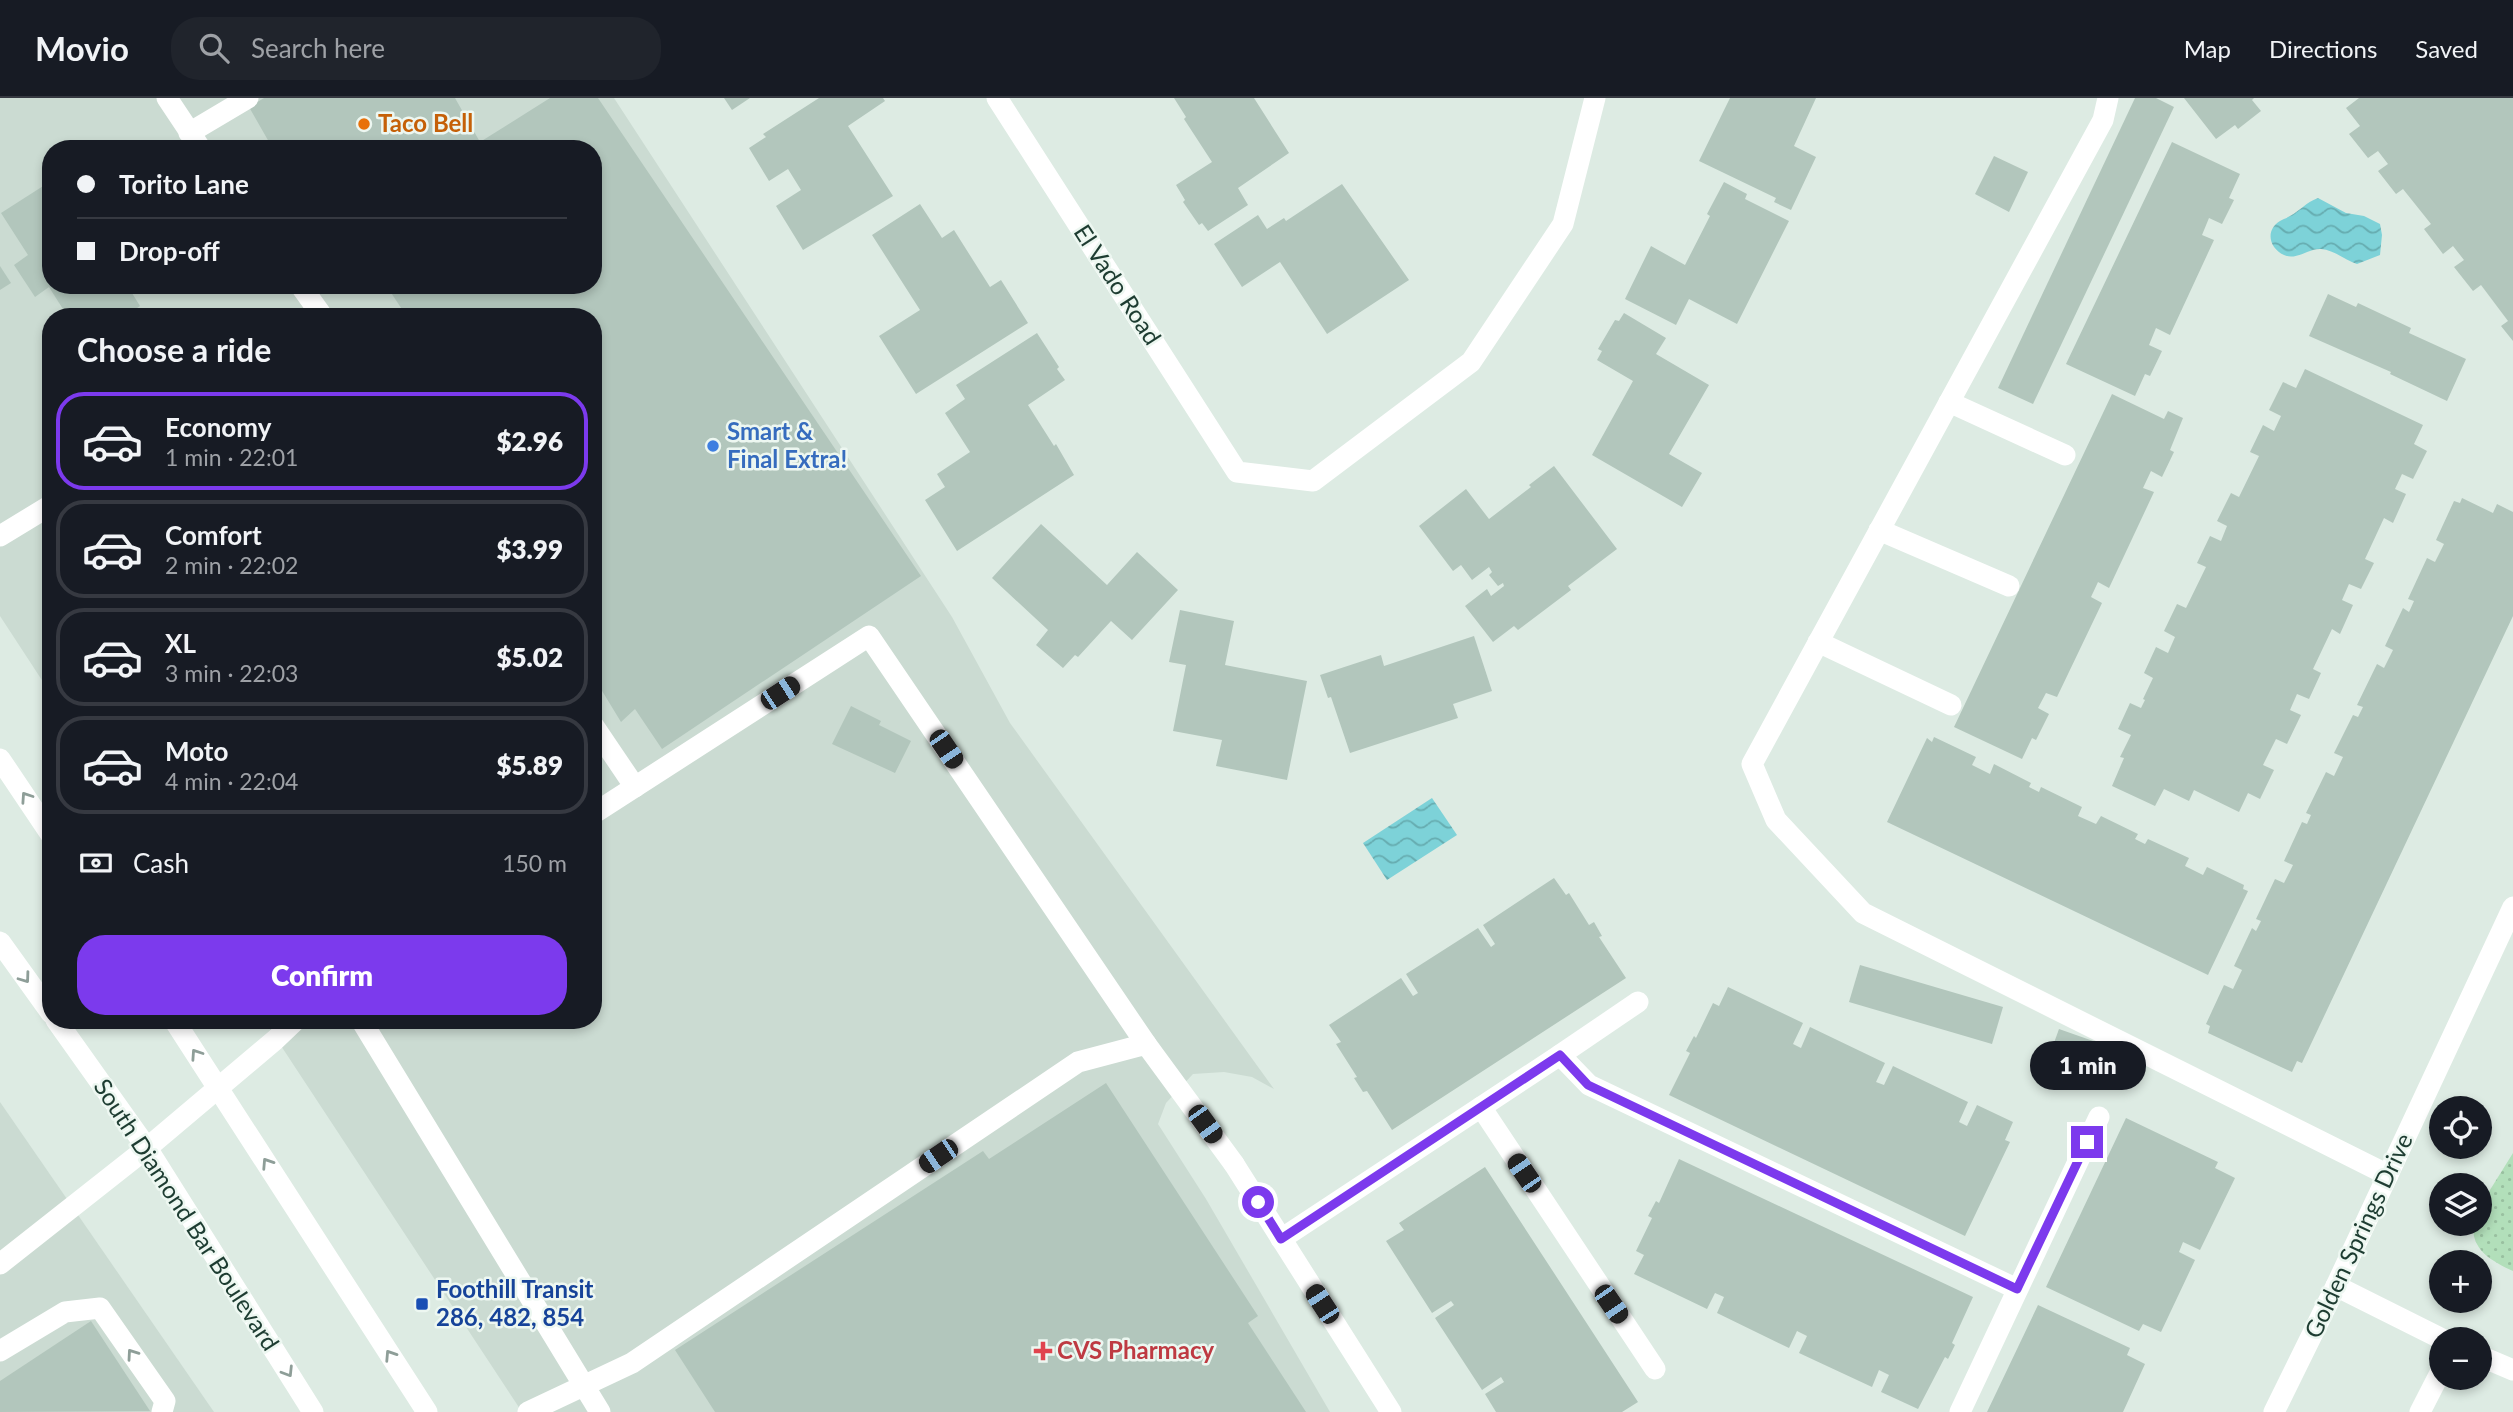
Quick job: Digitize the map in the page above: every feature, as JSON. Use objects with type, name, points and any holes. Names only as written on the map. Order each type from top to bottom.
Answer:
[{"type":"main road","points":[[167,98],[194,140]]},
{"type":"main road","points":[[196,140],[248,98]]},
{"type":"main road","name":"El Vado Road","points":[[998,98],[1237,472],[1313,481],[1471,362],[1563,224],[1595,98]]},
{"type":"main road","points":[[2108,98],[2103,120],[1752,764],[1776,820],[1863,913],[2388,1175]]},
{"type":"main road","points":[[1949,402],[2064,455]]},
{"type":"main road","points":[[0,536],[42,510]]},
{"type":"main road","points":[[1879,530],[2009,586]]},
{"type":"main road","points":[[602,808],[869,636],[1146,1044],[1234,1164],[1391,1412]]},
{"type":"main road","points":[[1818,642],[1951,705]]},
{"type":"main road","points":[[602,738],[635,787]]},
{"type":"main road","points":[[0,759],[42,822]]},
{"type":"main road","name":"Golden Springs Drive","points":[[2274,1412],[2336,1286],[2513,907]]},
{"type":"main road","points":[[0,942],[42,1000]]},
{"type":"main road","points":[[1281,1239],[1638,1002]]},
{"type":"main road","name":"South Diamond Bar Boulevard","points":[[62,1029],[148,1149],[313,1412]]},
{"type":"main road","points":[[180,1029],[427,1412]]},
{"type":"main road","points":[[0,1264],[148,1149],[286,1029]]},
{"type":"main road","points":[[366,1029],[600,1412]]},
{"type":"main road","points":[[528,1412],[632,1363],[1078,1062],[1146,1044]]},
{"type":"main road","points":[[1560,1055],[1588,1085],[2017,1289]]},
{"type":"main road","points":[[1481,1107],[1655,1369]]},
{"type":"main road","points":[[1960,1412],[2099,1117]]},
{"type":"main road","points":[[2336,1286],[2429,1332]]},
{"type":"main road","points":[[0,1352],[65,1312],[100,1308],[164,1401],[162,1412]]},
{"type":"main road","points":[[2492,1361],[2513,1370]]},
{"type":"main road","points":[[2420,1412],[2431,1390]]},
{"type":"shaded area","points":[[0,98],[614,98],[952,617],[1010,723],[1274,1089],[1252,1077],[1224,1072],[1193,1074],[1166,1103],[1158,1124],[1206,1199],[1330,1412],[522,1412],[270,1029],[602,1029],[602,308],[42,308],[42,680],[0,616]]},
{"type":"shaded area","points":[[0,1102],[214,1412],[0,1412]]},
{"type":"green space","points":[[2513,1153],[2513,1271],[2492,1259],[2492,1250],[2482,1250],[2474,1236],[2492,1236],[2492,1187]]},
{"type":"water","points":[[2318,198],[2346,213],[2364,216],[2380,224],[2380,255],[2357,264],[2321,249],[2293,256],[2279,252],[2272,244],[2272,229],[2281,220]]},
{"type":"water","points":[[1432,798],[1457,835],[1387,880],[1363,843]]},
{"type":"building","name":"Smart & Final Extra!","points":[[264,98],[455,98],[479,140],[268,140],[249,107]]},
{"type":"building","name":"Smart & Final Extra!","points":[[550,98],[598,98],[921,576],[662,749],[635,709],[621,722],[602,691],[602,308],[401,308],[392,294],[602,294],[602,140],[483,140]]},
{"type":"building","points":[[724,98],[750,98],[732,110]]},
{"type":"building","points":[[819,98],[883,98],[885,101],[848,126],[893,196],[803,250],[776,206],[801,190],[788,169],[769,181],[749,148],[766,137],[763,134]]},
{"type":"building","points":[[1174,98],[1254,98],[1289,153],[1238,188],[1248,205],[1208,231],[1202,223],[1199,225],[1183,202],[1185,200],[1176,185],[1212,162],[1184,119],[1186,117]]},
{"type":"building","points":[[1730,98],[1816,98],[1794,146],[1816,157],[1791,210],[1774,202],[1776,198],[1699,161]]},
{"type":"building","points":[[2135,98],[2156,98],[2174,107],[2033,404],[1998,388]]},
{"type":"building","points":[[2184,98],[2254,98],[2252,100],[2261,111],[2238,129],[2235,125],[2216,139]]},
{"type":"building","points":[[2359,98],[2513,98],[2513,341],[2501,326],[2508,321],[2481,285],[2473,291],[2454,267],[2464,260],[2453,246],[2443,254],[2424,229],[2431,224],[2403,189],[2396,194],[2378,171],[2388,164],[2378,151],[2368,158],[2349,134],[2360,126],[2346,108]]},
{"type":"building","points":[[2172,142],[2240,174],[2229,198],[2234,200],[2222,224],[2209,218],[2202,235],[2214,240],[2170,335],[2156,328],[2149,345],[2162,351],[2150,376],[2145,374],[2135,396],[2066,364]]},
{"type":"building","points":[[1994,156],[2028,172],[2009,212],[1975,194]]},
{"type":"building","points":[[1724,182],[1747,194],[1745,199],[1789,221],[1737,324],[1689,299],[1676,325],[1625,299],[1651,246],[1685,265]]},
{"type":"building","points":[[1342,184],[1409,280],[1327,334],[1280,262],[1242,287],[1214,244],[1258,215],[1267,229],[1284,218],[1286,221]]},
{"type":"building","points":[[42,187],[42,292],[35,297],[14,265],[28,255],[1,213]]},
{"type":"building","points":[[920,204],[942,238],[954,230],[990,287],[1001,280],[1028,323],[916,394],[879,336],[920,310],[872,235]]},
{"type":"building","points":[[0,266],[11,283],[0,290]]},
{"type":"building","points":[[53,294],[133,294],[140,306],[137,308],[62,308]]},
{"type":"building","points":[[2328,294],[2356,307],[2358,303],[2411,328],[2409,333],[2466,359],[2447,401],[2390,374],[2391,372],[2309,336]]},
{"type":"building","points":[[1624,313],[1666,338],[1656,354],[1709,385],[1669,454],[1702,473],[1682,507],[1592,455],[1633,381],[1597,360],[1602,351],[1598,349],[1615,320],[1619,321]]},
{"type":"building","points":[[1037,333],[1065,380],[1028,405],[1074,475],[957,551],[925,500],[945,487],[937,474],[970,452],[945,413],[965,399],[956,385]]},
{"type":"building","points":[[2305,369],[2423,425],[2414,444],[2427,451],[2413,479],[2402,474],[2395,489],[2406,494],[2393,523],[2384,518],[2365,559],[2374,563],[2361,589],[2349,584],[2342,600],[2353,605],[2340,634],[2332,629],[2313,669],[2321,673],[2309,699],[2297,694],[2290,710],[2301,715],[2287,744],[2276,739],[2263,765],[2274,770],[2260,799],[2248,793],[2239,812],[2194,790],[2189,801],[2164,789],[2155,806],[2112,786],[2124,758],[2120,757],[2131,735],[2118,729],[2130,703],[2141,708],[2145,700],[2143,699],[2153,678],[2144,673],[2156,647],[2168,653],[2175,637],[2164,631],[2177,604],[2186,608],[2206,567],[2197,563],[2210,536],[2221,541],[2227,526],[2217,521],[2231,493],[2239,497],[2259,456],[2250,452],[2263,425],[2274,431],[2281,416],[2269,410],[2283,382],[2296,388]]},
{"type":"building","points":[[2112,394],[2164,419],[2168,411],[2183,418],[2170,450],[2174,452],[2162,477],[2151,471],[2143,488],[2154,492],[2109,588],[2098,582],[2091,597],[2102,603],[2057,697],[2046,693],[2038,708],[2049,714],[2036,740],[2032,738],[2022,759],[1954,727]]},
{"type":"building","points":[[1554,466],[1617,549],[1568,586],[1571,590],[1518,630],[1514,626],[1493,642],[1465,606],[1487,589],[1491,596],[1504,586],[1503,583],[1498,586],[1489,575],[1492,572],[1489,567],[1472,580],[1461,565],[1453,571],[1419,526],[1466,489],[1489,519]]},
{"type":"building","points":[[2462,498],[2493,513],[2497,504],[2513,512],[2513,616],[2302,1063],[2297,1061],[2292,1072],[2208,1033],[2210,1026],[2206,1024],[2224,985],[2233,989],[2242,970],[2234,966],[2252,928],[2256,931],[2261,921],[2256,919],[2275,879],[2284,883],[2293,865],[2284,861],[2302,822],[2307,824],[2311,815],[2306,813],[2326,772],[2334,776],[2343,757],[2334,753],[2353,715],[2358,717],[2363,707],[2357,705],[2377,664],[2384,668],[2393,650],[2385,646],[2403,608],[2409,612],[2414,601],[2408,599],[2427,558],[2435,562],[2444,544],[2436,540],[2454,501],[2460,503]]},
{"type":"building","points":[[1041,524],[1107,585],[1137,552],[1178,590],[1132,640],[1111,621],[1078,657],[1075,655],[1063,668],[1036,645],[1048,630],[992,578]]},
{"type":"building","points":[[1180,610],[1234,621],[1225,665],[1307,681],[1287,780],[1216,766],[1222,740],[1173,731],[1186,665],[1169,662]]},
{"type":"building","points":[[1474,636],[1492,691],[1453,704],[1458,718],[1350,753],[1331,697],[1328,698],[1320,675],[1381,655],[1384,666]]},
{"type":"building","points":[[851,706],[881,721],[879,725],[911,741],[895,773],[832,744]]},
{"type":"building","points":[[1934,737],[1976,757],[1972,765],[1990,774],[1994,764],[2031,783],[2029,787],[2039,792],[2041,787],[2082,807],[2078,816],[2096,824],[2101,816],[2138,834],[2135,839],[2145,844],[2148,839],[2189,858],[2185,866],[2203,875],[2207,867],[2244,885],[2243,889],[2248,891],[2208,975],[1887,822],[1927,738],[1932,742]]},
{"type":"building","points":[[1554,878],[1566,895],[1569,893],[1589,925],[1594,922],[1602,936],[1599,937],[1626,978],[1392,1130],[1367,1091],[1363,1092],[1354,1078],[1357,1077],[1336,1044],[1341,1042],[1329,1025],[1401,978],[1413,996],[1418,993],[1406,974],[1478,928],[1491,947],[1495,944],[1483,925]]},
{"type":"building","points":[[1860,965],[2003,1007],[1992,1044],[1849,1002]]},
{"type":"building","points":[[1728,987],[1803,1023],[1793,1044],[1801,1048],[1810,1027],[1885,1063],[1876,1082],[1884,1085],[1893,1066],[1968,1102],[1959,1122],[1967,1126],[1977,1105],[2013,1122],[2005,1140],[2010,1142],[1965,1236],[1669,1095],[1690,1053],[1686,1051],[1694,1036],[1696,1038],[1713,1003],[1719,1006]]},
{"type":"building","points":[[2059,1029],[2130,1054],[2117,1090],[2046,1065]]},
{"type":"building","points":[[1106,1083],[1258,1316],[1248,1323],[1306,1412],[715,1412],[675,1350],[983,1151],[989,1159]]},
{"type":"building","points":[[2126,1118],[2218,1162],[2215,1168],[2235,1178],[2200,1250],[2183,1242],[2179,1252],[2195,1260],[2161,1332],[2143,1324],[2139,1331],[2046,1287]]},
{"type":"building","points":[[1679,1159],[1973,1297],[1952,1343],[1955,1345],[1948,1359],[1945,1357],[1918,1409],[1881,1392],[1889,1375],[1879,1370],[1872,1387],[1799,1353],[1807,1336],[1797,1331],[1789,1348],[1717,1313],[1724,1297],[1715,1293],[1707,1309],[1634,1274],[1644,1255],[1636,1251],[1652,1218],[1648,1216],[1656,1201],[1659,1203]]},
{"type":"building","points":[[1485,1167],[1638,1402],[1622,1412],[1496,1412],[1485,1394],[1504,1382],[1501,1377],[1482,1390],[1435,1318],[1454,1305],[1451,1301],[1432,1313],[1386,1241],[1404,1230],[1399,1223]]},
{"type":"building","points":[[2038,1305],[2130,1348],[2127,1355],[2145,1364],[2123,1412],[1987,1412]]},
{"type":"building","points":[[91,1321],[150,1411],[0,1412],[0,1381]]},
{"type":"place","name":"Taco Bell","points":[[364,124]]},
{"type":"place","name":"Smart & Final Extra!","points":[[713,446]]},
{"type":"place","name":"Foothill Transit 286, 482, 854","points":[[422,1304]]},
{"type":"place","name":"CVS Pharmacy","points":[[1043,1351]]},
{"type":"route","points":[[1258,1202],[1281,1239],[1560,1055],[1588,1085],[2017,1289],[2087,1142]]}]
